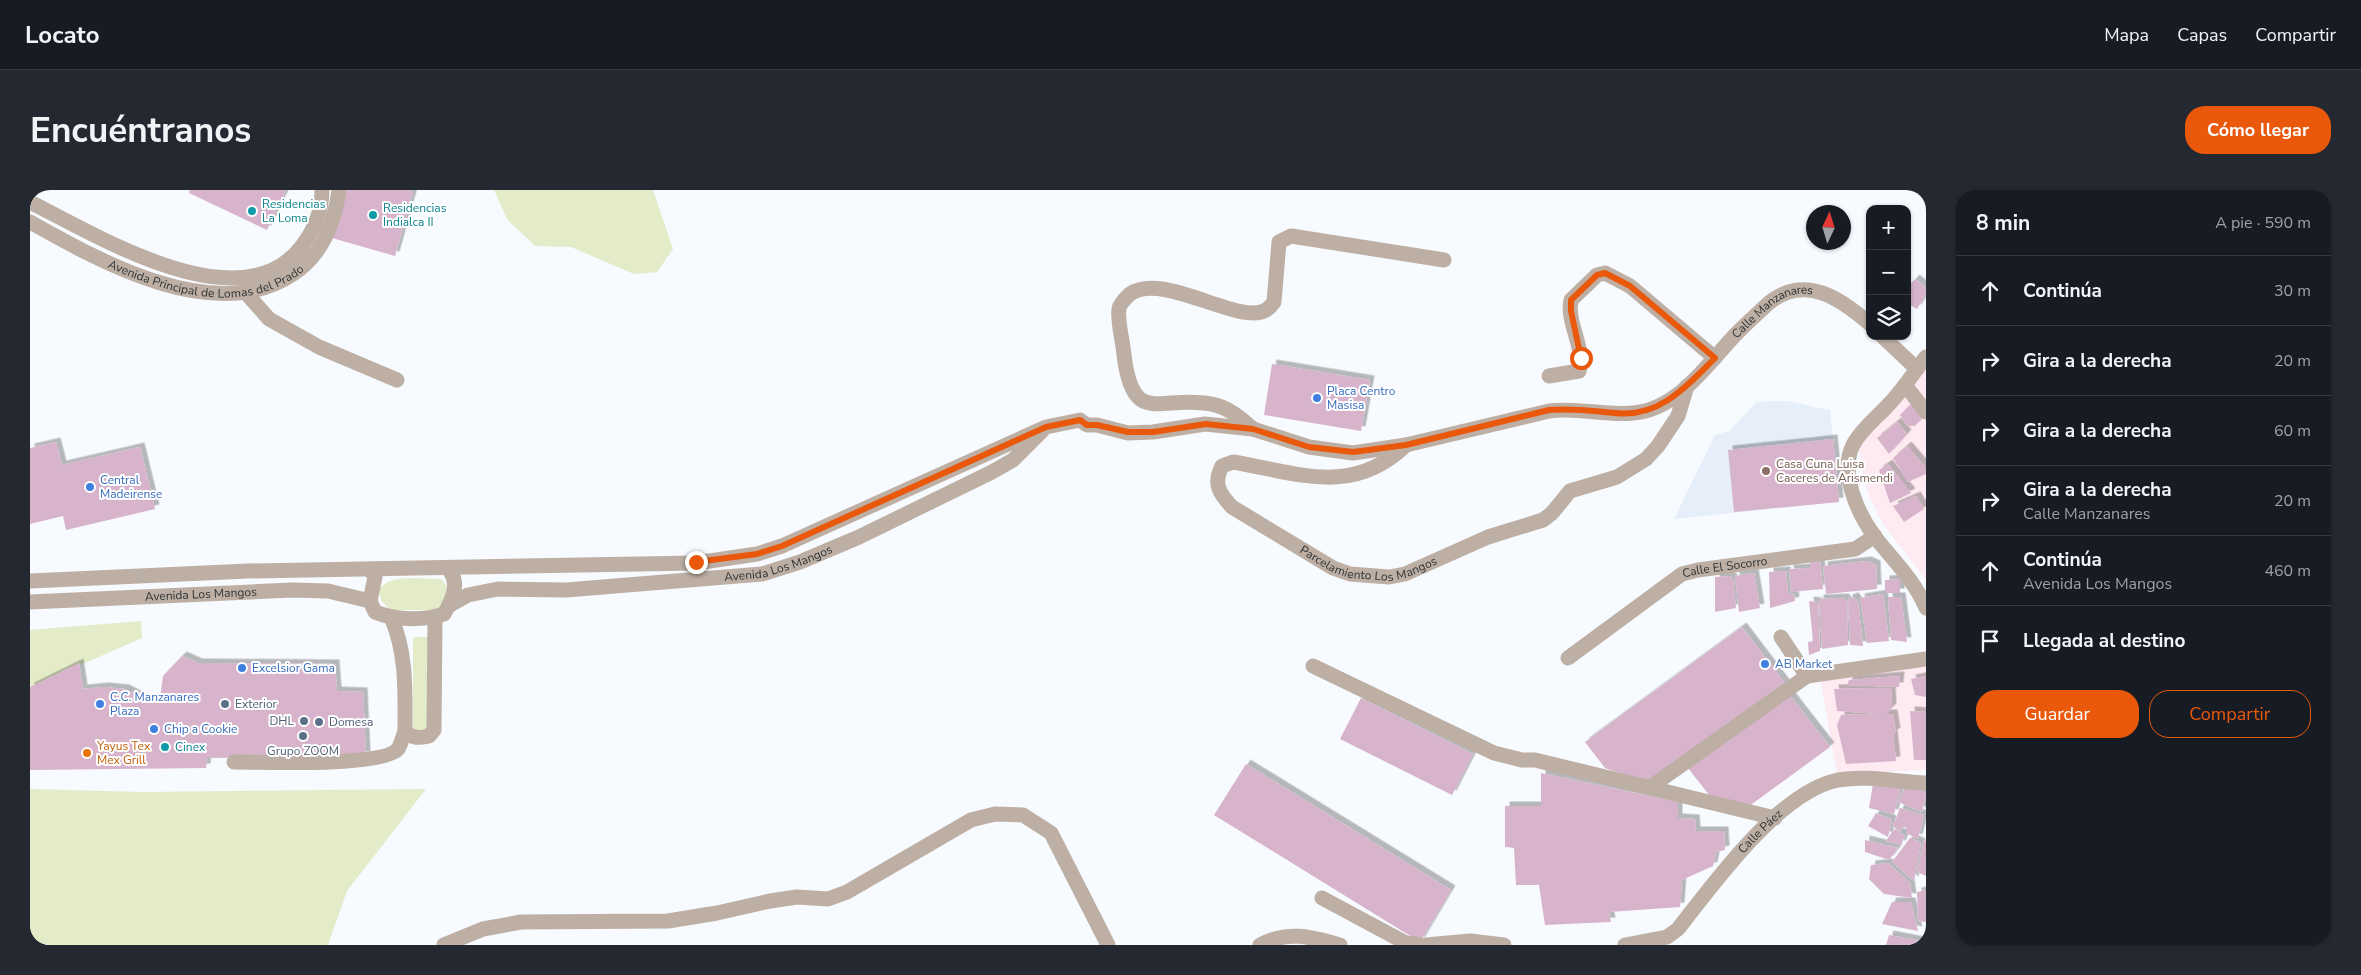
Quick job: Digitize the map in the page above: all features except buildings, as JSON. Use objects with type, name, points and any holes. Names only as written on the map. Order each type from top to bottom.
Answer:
[{"type":"street","name":"Avenida Principal de Lomas del Prado","points":[[30,202],[144,258],[216,278],[236,278],[265,274],[281,266],[297,253],[312,233],[318,217],[322,190]]},
{"type":"street","name":"Avenida Principal de Lomas del Prado","points":[[30,222],[93,258],[135,274],[178,287],[211,294],[246,293],[270,288],[302,269],[318,251],[328,233],[339,190]]},
{"type":"street","points":[[1253,429],[1228,409],[1212,404],[1195,402],[1151,404],[1142,402],[1134,394],[1126,366],[1119,309],[1125,298],[1138,290],[1156,288],[1246,312],[1265,311],[1274,302],[1279,242],[1291,236],[1444,260]]},
{"type":"street","points":[[1549,376],[1578,371],[1581,358],[1571,311],[1571,300],[1597,275],[1605,273],[1630,286],[1715,358]]},
{"type":"street","name":"Calle Manzanares","points":[[1687,386],[1781,293],[1793,289],[1804,289],[1833,296],[1866,321]]},
{"type":"street","points":[[246,293],[268,319],[319,348],[397,380]]},
{"type":"street","points":[[1886,340],[1917,369]]},
{"type":"street","points":[[1926,357],[1905,385],[1861,433],[1853,445],[1848,458],[1851,489],[1863,517],[1874,536],[1906,575],[1926,608]]},
{"type":"street","points":[[1905,385],[1926,412]]},
{"type":"street","name":"Avenida Los Mangos","points":[[30,581],[248,571],[696,562],[757,554],[808,535],[1046,427],[1080,420],[1087,425],[1097,425],[1128,432],[1153,432],[1206,424],[1253,429],[1309,447],[1353,452],[1406,445],[1549,410],[1569,408],[1634,414],[1655,409],[1687,386]]},
{"type":"street","name":"Parcelamiento Los Mangos","points":[[1406,445],[1392,459],[1353,477],[1328,479],[1233,462],[1222,466],[1217,476],[1216,485],[1220,494],[1232,506],[1333,568],[1350,574],[1389,578],[1404,574],[1488,537],[1543,520],[1552,513],[1570,491],[1617,478],[1630,470],[1646,459],[1668,433],[1678,416],[1687,386]]},
{"type":"street","name":"Avenida Los Mangos","points":[[435,617],[444,614],[450,605],[468,595],[498,589],[566,590],[762,574],[800,562],[859,537],[992,472],[1013,460],[1046,427]]},
{"type":"street","name":"Calle El Socorro","points":[[1568,658],[1682,574],[1707,568],[1855,549],[1874,536]]},
{"type":"street","points":[[446,568],[453,574],[455,581],[450,605]]},
{"type":"street","points":[[370,569],[375,577],[370,601]]},
{"type":"street","name":"Avenida Los Mangos","points":[[30,602],[328,590],[370,601],[375,612],[391,617]]},
{"type":"street","points":[[234,762],[365,761],[398,749],[405,731],[404,665],[402,647],[391,617],[435,617],[434,730],[429,736],[421,738],[411,737],[405,731]]},
{"type":"street","points":[[1781,637],[1807,676]]},
{"type":"street","points":[[1649,788],[1807,676],[1926,659]]},
{"type":"street","points":[[1313,666],[1494,753],[1522,760],[1536,760],[1775,818]]},
{"type":"street","name":"Calle Páez","points":[[1625,945],[1660,942],[1678,929],[1739,853],[1775,818],[1798,800],[1820,787],[1836,781],[1874,778],[1926,783]]},
{"type":"street","points":[[444,945],[483,928],[521,922],[668,921],[797,897],[828,899],[847,892],[972,820],[995,814],[1023,815],[1051,833],[1108,945]]},
{"type":"street","points":[[1322,898],[1406,943],[1421,945]]},
{"type":"street","points":[[1260,945],[1294,935],[1310,936],[1340,945]]},
{"type":"street","points":[[1426,945],[1470,941],[1504,945]]},
{"type":"shaded area","points":[[1926,359],[1926,580],[1883,524],[1869,496],[1863,477],[1859,447]]},
{"type":"shaded area","name":"Casa Cuna Luisa Caceres de Arismendi","points":[[1787,401],[1830,410],[1839,502],[1674,519],[1715,435],[1729,431],[1757,402]]},
{"type":"shaded area","points":[[1926,664],[1926,770],[1837,774],[1820,677]]},
{"type":"green space","points":[[494,190],[653,190],[673,249],[657,272],[634,274],[571,247],[535,246],[507,219]]},
{"type":"green space","points":[[407,578],[441,579],[447,590],[441,610],[390,610],[381,600],[379,590],[390,581]]},
{"type":"green space","points":[[141,621],[142,638],[30,687],[30,630]]},
{"type":"green space","points":[[413,637],[431,637],[428,727],[426,731],[417,731],[413,727]]},
{"type":"green space","points":[[30,789],[142,792],[426,789],[347,891],[328,945],[30,945]]},
{"type":"place","name":"Residencias La Loma","points":[[252,211]]},
{"type":"place","name":"Residencias Indialca II","points":[[373,215]]},
{"type":"place","name":"Placa Centro Masisa","points":[[1317,398]]},
{"type":"place","name":"Casa Cuna Luisa Caceres de Arismendi","points":[[1766,471]]},
{"type":"place","name":"Central Madeirense","points":[[90,487]]},
{"type":"place","name":"AB Market","points":[[1765,664]]},
{"type":"place","name":"Excelsior Gama","points":[[242,668]]},
{"type":"place","name":"C.C. Manzanares Plaza","points":[[100,704]]},
{"type":"place","name":"Exterior","points":[[225,704]]},
{"type":"place","name":"DHL","points":[[304,721]]},
{"type":"place","name":"Domesa","points":[[319,722]]},
{"type":"place","name":"Chip a Cookie","points":[[154,729]]},
{"type":"place","name":"Grupo ZOOM","points":[[303,736]]},
{"type":"place","name":"Cinex","points":[[165,747]]},
{"type":"place","name":"Yayus Tex Mex Grill","points":[[87,753]]},
{"type":"route","points":[[696,562],[731,559],[757,554],[782,546],[1046,427],[1065,421],[1080,420],[1087,425],[1097,425],[1138,433],[1191,425],[1230,426],[1278,435],[1309,447],[1353,452],[1406,445],[1549,410],[1569,408],[1616,414],[1634,414],[1655,409],[1687,386],[1715,358],[1630,286],[1605,273],[1597,275],[1571,300],[1571,311],[1581,358]]}]
